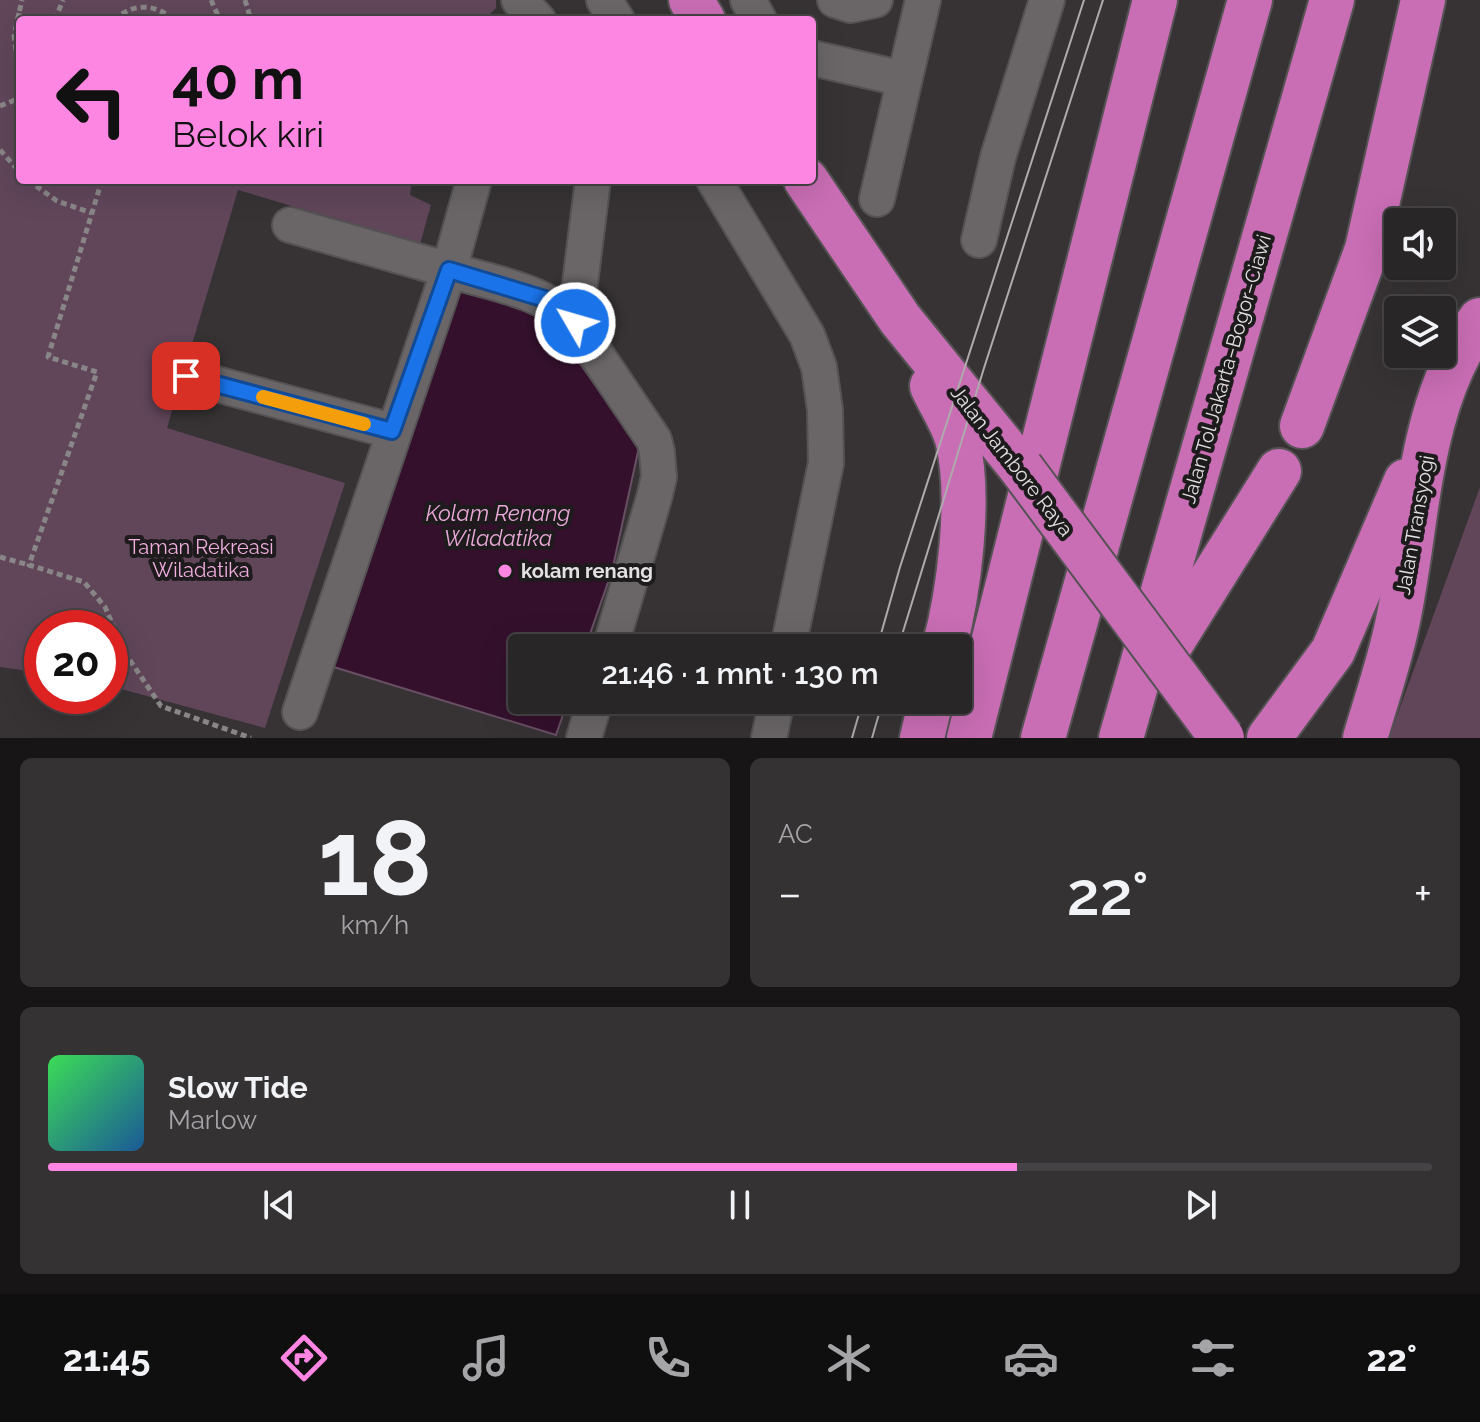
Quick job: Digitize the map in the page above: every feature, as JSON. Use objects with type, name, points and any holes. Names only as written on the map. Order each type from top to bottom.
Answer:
[{"type":"highway","points":[[969,738],[1155,0]]},
{"type":"highway","points":[[1043,738],[1250,0]]},
{"type":"highway","name":"Jalan Tol Jakarta–Bogor–Ciawi","points":[[1125,724],[1332,0]]},
{"type":"highway","points":[[1302,426],[1367,249],[1423,0]]},
{"type":"highway","name":"Jalan Jambore Raya","points":[[809,184],[900,319],[1021,468],[1222,738]]},
{"type":"highway","points":[[900,319],[958,441],[962,493],[955,605],[948,634]]},
{"type":"highway","name":"Jalan Transyogi","points":[[1365,738],[1397,627],[1435,412],[1474,334]]},
{"type":"highway","points":[[1269,738],[1333,651],[1435,412]]},
{"type":"highway","points":[[1125,724],[1279,471]]},
{"type":"highway","points":[[922,738],[928,714]]},
{"type":"street","points":[[519,0],[534,16]]},
{"type":"street","points":[[835,0],[851,5],[875,0]]},
{"type":"street","points":[[877,199],[923,0]]},
{"type":"street","points":[[979,240],[998,157],[1047,0]]},
{"type":"street","points":[[816,59],[904,79]]},
{"type":"street","points":[[300,712],[392,431],[449,270],[473,184]]},
{"type":"street","points":[[575,323],[592,184]]},
{"type":"street","points":[[716,184],[807,335],[819,367],[825,410],[826,463],[791,634]]},
{"type":"street","points":[[290,225],[545,299],[575,323],[654,440],[657,452],[659,477],[614,634]]},
{"type":"street","points":[[186,376],[392,431]]},
{"type":"street","points":[[584,738],[591,714]]},
{"type":"street","points":[[769,738],[774,714]]},
{"type":"path","points":[[16,64],[16,15],[22,0]]},
{"type":"path","points":[[153,7],[154,0]]},
{"type":"path","points":[[120,16],[132,8],[153,7],[168,16]]},
{"type":"path","points":[[16,15],[20,16]]},
{"type":"path","points":[[0,150],[16,168]]},
{"type":"path","points":[[34,184],[57,201],[92,213]]},
{"type":"path","points":[[29,565],[97,372],[48,357],[101,184]]},
{"type":"path","points":[[0,557],[84,582],[105,607],[125,653],[161,706],[251,738]]},
{"type":"green space","name":"Taman Rekreasi Wiladatika","points":[[0,0],[496,0],[496,8],[488,16],[16,16],[16,184],[411,184],[410,195],[431,205],[420,244],[238,190],[167,428],[345,483],[265,728],[128,691],[128,610],[24,610],[24,670],[0,667]]},
{"type":"green space","points":[[1480,487],[1480,738],[1389,738]]},
{"type":"water","name":"Kolam Renang Wiladatika","points":[[455,280],[540,307],[639,447],[612,571],[590,634],[508,634],[508,714],[563,714],[556,735],[324,664]]},
{"type":"tram line","points":[[881,634],[1084,0]]},
{"type":"tram line","points":[[902,634],[1103,0]]},
{"type":"tram line","points":[[852,738],[859,714]]},
{"type":"tram line","points":[[872,738],[879,714]]},
{"type":"slow traffic","points":[[263,397],[364,424]]},
{"type":"place","name":"kolam renang","points":[[505,571]]},
{"type":"route","points":[[186,376],[392,431],[449,270],[545,299],[561,308],[575,323]]}]
